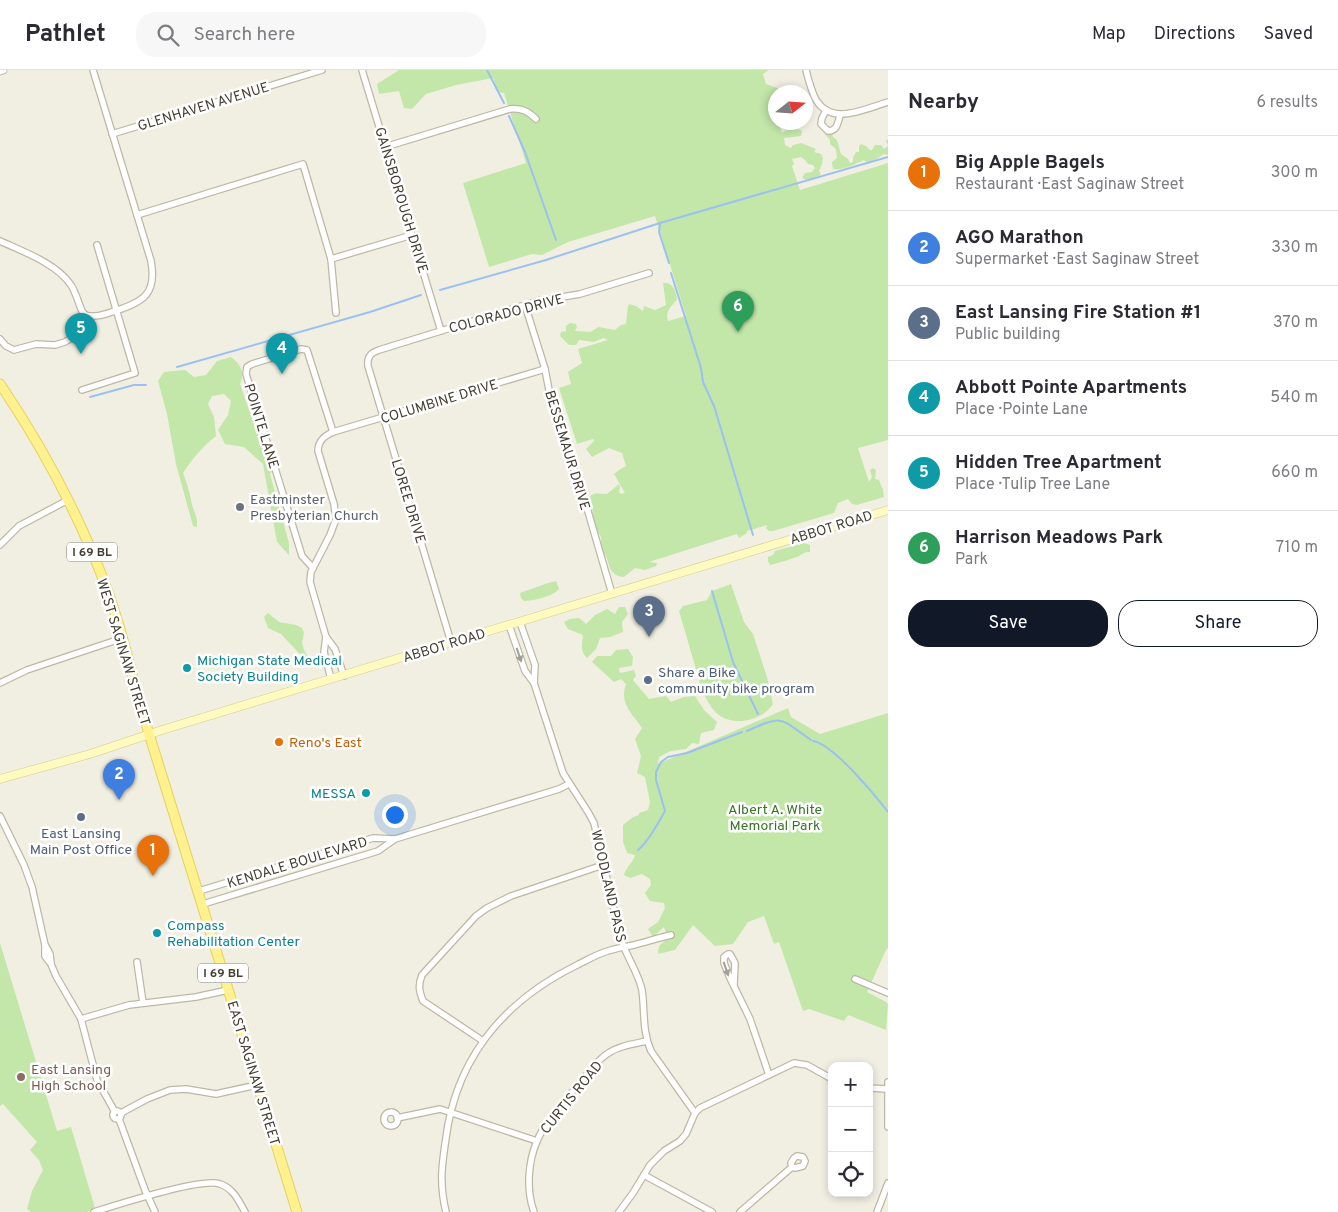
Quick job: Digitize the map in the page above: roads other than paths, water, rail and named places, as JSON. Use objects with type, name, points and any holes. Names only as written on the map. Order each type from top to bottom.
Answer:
[{"type":"main road","name":"WEST SAGINAW STREET","points":[[0,384],[32,434],[68,500],[105,585],[123,638],[150,734]]},
{"type":"main road","name":"ABBOT ROAD","points":[[0,780],[888,510]]},
{"type":"main road","name":"EAST SAGINAW STREET","points":[[150,734],[297,1212]]},
{"type":"street","points":[[0,241],[51,266],[59,272],[70,284],[85,315],[97,317],[134,305],[146,296],[151,288],[153,278],[150,261],[93,70]]},
{"type":"street","name":"GLENHAVEN AVENUE","points":[[112,134],[322,70]]},
{"type":"street","name":"GAINSBOROUGH DRIVE","points":[[362,70],[441,330]]},
{"type":"street","points":[[806,70],[815,98],[829,112],[846,115],[888,102]]},
{"type":"street","points":[[385,147],[510,109],[519,108],[528,111],[536,118]]},
{"type":"street","points":[[829,112],[822,118],[821,124],[828,131],[834,130],[840,115]]},
{"type":"street","points":[[137,215],[302,164],[331,259],[336,313]]},
{"type":"street","points":[[331,259],[412,235]]},
{"type":"street","points":[[82,390],[135,373],[97,245]]},
{"type":"street","name":"COLORADO DRIVE","points":[[367,360],[373,352],[441,330],[526,305],[580,294],[649,274]]},
{"type":"street","name":"BESSEMAUR DRIVE","points":[[526,305],[545,369],[552,406],[563,442],[580,484],[612,594]]},
{"type":"street","points":[[0,339],[6,346],[14,350],[36,344],[60,344],[78,334],[85,315]]},
{"type":"street","name":"POINTE LANE","points":[[313,568],[302,556],[246,374],[247,368],[252,364],[302,349],[308,350],[333,432]]},
{"type":"street","name":"LOREE DRIVE","points":[[367,360],[451,642]]},
{"type":"street","name":"COLUMBINE DRIVE","points":[[333,432],[545,369]]},
{"type":"street","points":[[333,432],[324,437],[318,446],[334,504],[335,523],[310,574],[310,582],[326,637],[335,649],[344,676]]},
{"type":"street","points":[[0,545],[19,526],[68,500]]},
{"type":"street","name":"WOODLAND PASS","points":[[520,622],[535,665],[534,683]]},
{"type":"street","name":"WOODLAND PASS","points":[[509,625],[525,671],[534,683],[563,773],[594,822],[623,948],[642,990],[647,1041],[651,1051],[695,1113]]},
{"type":"street","points":[[326,637],[324,652],[331,679]]},
{"type":"street","points":[[1,681],[123,638]]},
{"type":"street","name":"KENDALE BOULEVARD","points":[[203,904],[378,851],[395,839],[559,789],[569,784]]},
{"type":"street","points":[[0,816],[32,887],[45,945],[45,956],[81,1019],[97,1080],[118,1115],[148,1197],[156,1212]]},
{"type":"street","name":"KENDALE BOULEVARD","points":[[199,892],[373,838],[395,839]]},
{"type":"street","points":[[483,1041],[423,1001],[419,992],[419,983],[422,975],[476,916],[492,905],[511,896],[603,865]]},
{"type":"street","points":[[446,1212],[441,1172],[451,1112],[468,1065],[483,1041],[512,1008],[544,983],[608,951],[671,935]]},
{"type":"street","points":[[137,962],[143,1003]]},
{"type":"street","points":[[855,978],[888,993]]},
{"type":"street","points":[[734,985],[750,1019],[769,1075]]},
{"type":"street","points":[[81,1019],[106,1010],[143,1003],[196,997],[228,990]]},
{"type":"street","name":"CURTIS ROAD","points":[[534,1212],[530,1196],[530,1176],[537,1140],[551,1118],[607,1054],[618,1048],[647,1041]]},
{"type":"street","points":[[619,1212],[657,1158],[680,1141],[686,1134],[695,1113],[705,1105],[784,1067],[800,1063],[828,1077]]},
{"type":"street","points":[[888,1082],[888,1127]]},
{"type":"street","points":[[118,1115],[147,1099],[170,1090],[186,1089],[216,1094],[258,1085]]},
{"type":"street","points":[[873,1088],[887,1089]]},
{"type":"street","points":[[397,1118],[440,1109],[537,1140]]},
{"type":"street","points":[[740,1212],[792,1167]]},
{"type":"street","points":[[644,1175],[712,1212]]},
{"type":"street","points":[[94,1212],[202,1183],[218,1183],[226,1186],[236,1196],[245,1212]]},
{"type":"street","points":[[876,1212],[888,1183]]},
{"type":"waterway","points":[[487,70],[504,103]]},
{"type":"waterway","points":[[509,116],[525,152],[556,240]]},
{"type":"waterway","points":[[669,263],[659,232],[660,223],[888,157]]},
{"type":"waterway","points":[[440,290],[546,260],[660,223]]},
{"type":"waterway","points":[[671,273],[701,368],[703,382],[714,406],[753,535]]},
{"type":"waterway","points":[[177,367],[370,312],[421,295]]},
{"type":"waterway","points":[[90,397],[134,385],[146,385]]},
{"type":"waterway","points":[[712,591],[733,662],[758,714]]},
{"type":"waterway","points":[[747,731],[768,722],[781,721],[811,740]]},
{"type":"waterway","points":[[638,850],[649,837],[665,811],[656,780],[656,772],[661,762],[668,757],[687,753],[742,732]]},
{"type":"waterway","points":[[813,741],[821,744],[842,760],[888,812]]},
{"type":"place","name":"Harrison Meadows Park","points":[[738,332]]},
{"type":"place","name":"Hidden Tree Apartment","points":[[81,354]]},
{"type":"place","name":"Abbott Pointe Apartments","points":[[282,374]]},
{"type":"place","name":"Eastminster Presbyterian Church","points":[[240,507]]},
{"type":"place","name":"East Lansing Fire Station #1","points":[[649,637]]},
{"type":"place","name":"Michigan State Medical Society Building","points":[[187,668]]},
{"type":"place","name":"Share a Bike community bike program","points":[[648,680]]},
{"type":"place","name":"Reno's East","points":[[279,742]]},
{"type":"place","name":"MESSA","points":[[366,793]]},
{"type":"place","name":"AGO Marathon","points":[[119,800]]},
{"type":"place","name":"East Lansing Main Post Office","points":[[81,817]]},
{"type":"place","name":"Big Apple Bagels","points":[[153,876]]},
{"type":"place","name":"Compass Rehabilitation Center","points":[[157,933]]},
{"type":"place","name":"East Lansing High School","points":[[21,1077]]},
{"type":"park label","name":"Albert A. White Memorial Park","points":[[775,818]]}]
